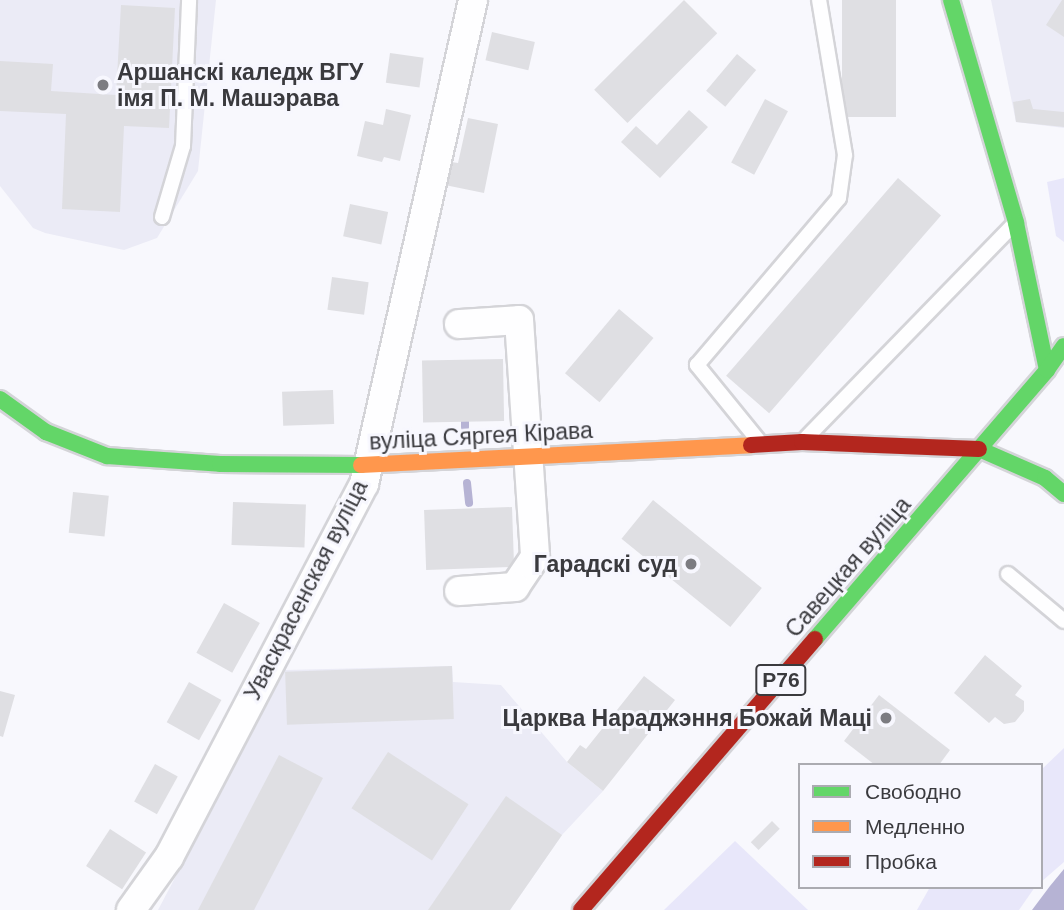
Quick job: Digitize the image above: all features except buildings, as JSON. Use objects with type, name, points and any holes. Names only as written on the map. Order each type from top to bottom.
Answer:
[{"type":"main road","points":[[951,0],[1016,223],[1047,370]]},
{"type":"main road","name":"Савецкая вуліца","points":[[581,910],[1047,370],[1064,346]]},
{"type":"main road","name":"вуліца Сяргея Кірава","points":[[0,399],[46,432],[107,456],[220,464],[367,465],[802,442],[979,449]]},
{"type":"main road","points":[[979,449],[1045,478],[1064,494]]},
{"type":"street","name":"Уваскрасенская вуліца","points":[[131,910],[169,857],[364,484],[473,0]]},
{"type":"street","points":[[459,324],[519,320],[535,557],[515,587],[459,591]]},
{"type":"lane","points":[[162,217],[183,146],[189,0]]},
{"type":"lane","points":[[761,444],[697,365],[839,198],[845,155],[819,0]]},
{"type":"lane","points":[[802,442],[1016,223]]},
{"type":"lane","points":[[1008,574],[1064,621]]},
{"type":"shaded area","name":"Аршанскі каледж ВГУ імя П. М. Машэрава","points":[[0,0],[216,0],[198,171],[157,238],[124,250],[45,233],[33,228],[0,186]]},
{"type":"shaded area","points":[[991,0],[1064,0],[1064,128],[1016,122]]},
{"type":"shaded area","points":[[1064,178],[1064,242],[1056,236],[1047,182]]},
{"type":"shaded area","points":[[452,666],[453,682],[501,685],[567,762],[603,791],[562,835],[510,910],[158,910],[285,670]]},
{"type":"shaded area","points":[[1064,748],[1064,862],[1043,880],[1043,768]]},
{"type":"shaded area","points":[[735,841],[808,910],[664,910]]},
{"type":"shaded area","points":[[1064,869],[1064,910],[1032,910],[1050,886]]},
{"type":"shaded area","points":[[929,889],[1034,889],[1019,910],[917,910]]},
{"type":"waterway","points":[[465,422],[465,427]]},
{"type":"waterway","points":[[467,483],[469,503]]},
{"type":"traffic: fast","points":[[951,0],[1016,223],[1047,370]]},
{"type":"traffic: fast","points":[[815,639],[1047,370],[1064,346]]},
{"type":"traffic: fast","points":[[0,399],[46,432],[107,456],[220,464],[361,465]]},
{"type":"traffic: fast","points":[[979,449],[1045,478],[1064,494]]},
{"type":"traffic: slow","points":[[361,465],[751,445]]},
{"type":"traffic: jam","points":[[751,445],[802,442],[979,449]]},
{"type":"traffic: jam","points":[[581,910],[815,639]]},
{"type":"place","name":"Аршанскі каледж ВГУ імя П. М. Машэрава","points":[[103,85]]},
{"type":"place","name":"Гарадскі суд","points":[[691,564]]},
{"type":"place","name":"Царква Нараджэння Божай Маці","points":[[886,718]]}]
